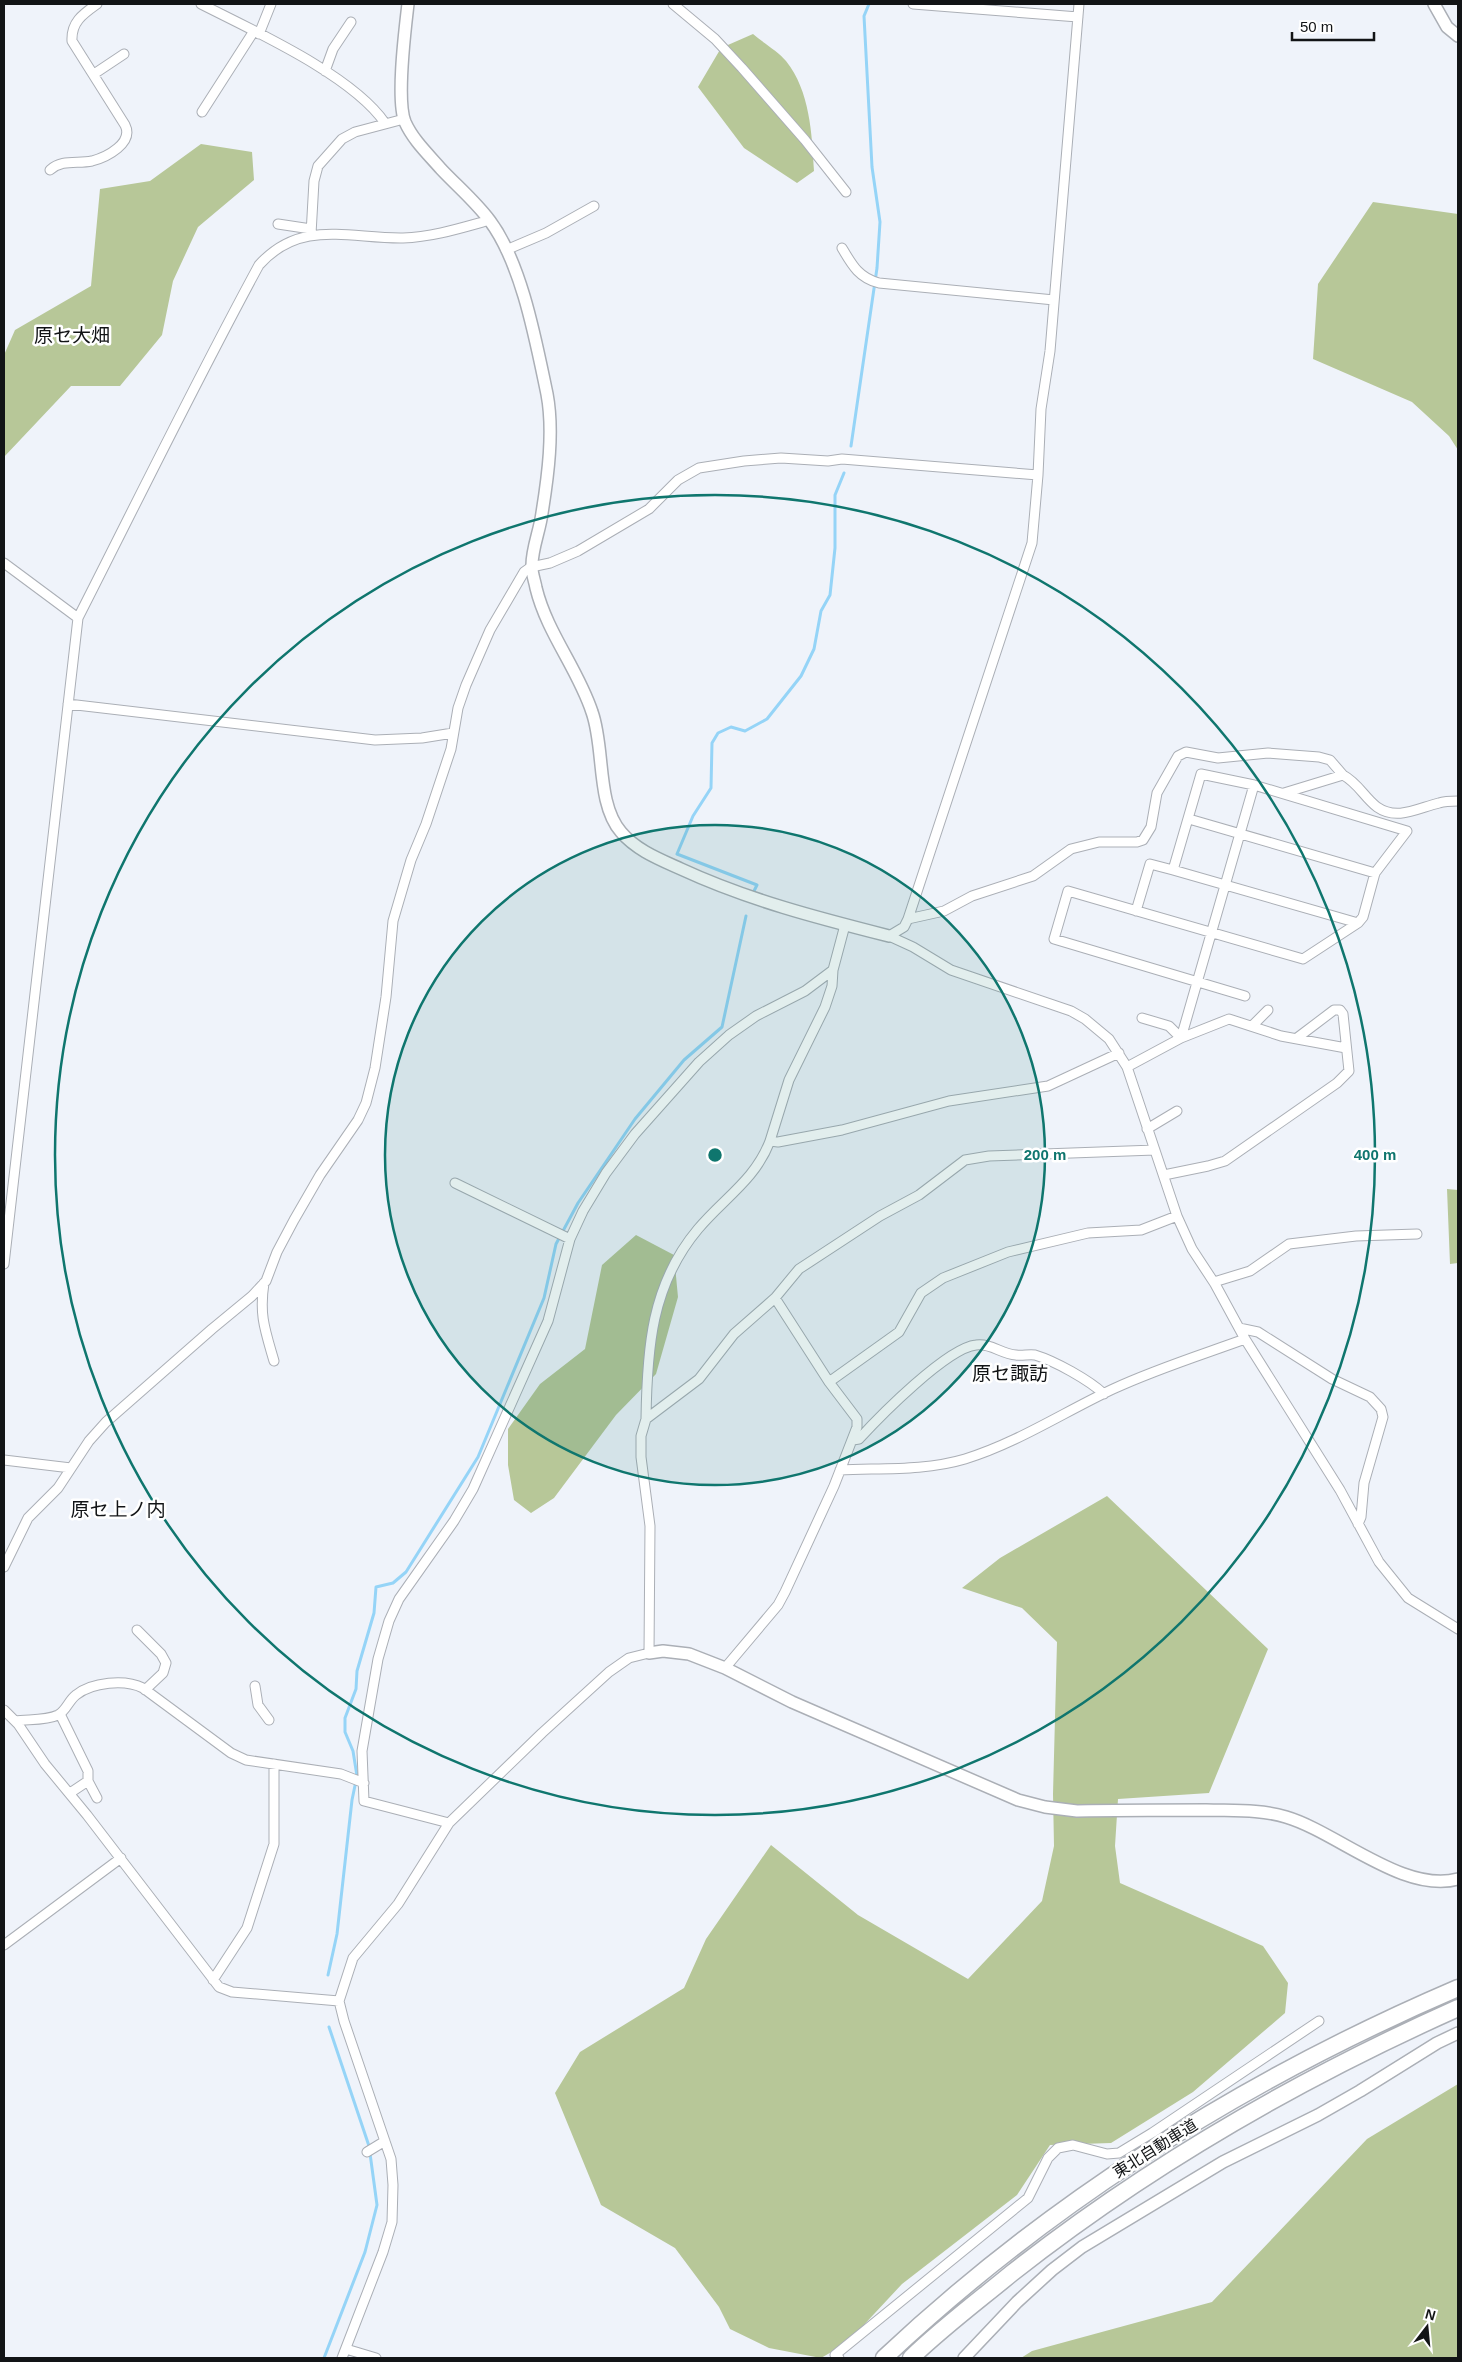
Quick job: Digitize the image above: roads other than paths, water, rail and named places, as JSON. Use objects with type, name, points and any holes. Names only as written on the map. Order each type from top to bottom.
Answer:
[{"type":"highway","name":"東北自動車道","points":[[884,2358],[972,2282],[1044,2224],[1111,2176],[1194,2123],[1274,2077],[1354,2035],[1458,1988]]},
{"type":"highway","name":"東北自動車道","points":[[911,2358],[986,2294],[1054,2240],[1120,2193],[1205,2138],[1336,2066],[1458,2008]]},
{"type":"street","points":[[50,170],[61,164],[92,161],[113,151],[126,139],[128,131],[72,41],[72,31],[76,21],[97,4]]},
{"type":"street","points":[[201,4],[256,32],[325,71],[352,89],[378,112],[385,123]]},
{"type":"street","points":[[202,112],[256,32],[271,4]]},
{"type":"street","points":[[408,4],[402,76],[404,119],[422,149],[490,220],[516,272],[534,335],[547,398],[549,426],[542,512],[531,567],[544,614],[583,688],[597,726],[608,807],[619,831],[651,856],[728,890],[793,912],[890,936],[913,946],[951,970],[1071,1011],[1085,1019],[1110,1039],[1127,1067],[1177,1216],[1192,1249],[1214,1282],[1245,1339],[1320,1458],[1379,1562],[1408,1598],[1458,1629]]},
{"type":"street","points":[[673,4],[715,39],[742,68],[805,140],[846,192]]},
{"type":"street","points":[[913,4],[1078,17]]},
{"type":"street","points":[[890,936],[904,927],[908,919],[1032,543],[1041,409],[1050,351],[1079,4]]},
{"type":"street","points":[[1434,4],[1448,27],[1458,36]]},
{"type":"street","points":[[325,71],[333,49],[351,22]]},
{"type":"street","points":[[94,74],[124,54]]},
{"type":"street","points":[[311,232],[315,172],[318,166],[342,139],[355,132],[404,119]]},
{"type":"street","points":[[506,250],[546,233],[594,206]]},
{"type":"street","points":[[278,224],[311,232],[402,238],[439,235],[490,220]]},
{"type":"street","points":[[4,1264],[78,618],[121,536],[190,395],[259,265],[275,250],[311,232]]},
{"type":"street","points":[[842,248],[859,274],[869,281],[1054,300]]},
{"type":"street","points":[[274,1361],[262,1322],[261,1303],[264,1283],[277,1252],[294,1220],[320,1176],[346,1140],[366,1103],[375,1068],[385,1002],[393,921],[411,860],[426,824],[451,748],[453,732],[466,685],[490,630],[518,581],[531,567],[550,563],[578,551],[649,509],[678,480],[688,473],[708,467],[744,461],[781,458],[828,461],[842,459],[1038,475]]},
{"type":"street","points":[[4,562],[78,618]]},
{"type":"street","points":[[68,704],[375,740],[422,738],[453,732]]},
{"type":"street","points":[[908,919],[944,911],[972,896],[1033,876],[1071,849],[1099,842],[1137,842],[1144,840],[1151,827],[1157,793],[1178,756],[1186,752],[1218,758],[1268,753],[1318,757],[1330,760],[1343,775],[1352,780],[1370,802],[1383,811],[1399,814],[1441,802],[1458,801]]},
{"type":"street","points":[[1173,870],[1201,774],[1283,793],[1407,831],[1375,873],[1363,917],[1358,923],[1303,959],[1068,891],[1054,939],[1245,996]]},
{"type":"street","points":[[1283,793],[1343,775]]},
{"type":"street","points":[[1181,1038],[1254,785]]},
{"type":"street","points":[[1189,819],[1375,873]]},
{"type":"street","points":[[1136,911],[1150,864],[1358,923]]},
{"type":"street","points":[[650,1653],[650,1526],[641,1457],[641,1436],[646,1419],[650,1336],[661,1292],[668,1273],[698,1228],[763,1160],[789,1080],[825,1007],[832,986],[833,970],[845,925]]},
{"type":"street","points":[[449,1823],[364,1800],[362,1751],[378,1658],[389,1621],[399,1599],[454,1521],[473,1489],[548,1321],[568,1238],[606,1172],[635,1134],[699,1062],[729,1035],[756,1016],[805,991],[833,970]]},
{"type":"street","points":[[1252,1026],[1268,1010]]},
{"type":"street","points":[[1164,1175],[1208,1166],[1225,1160],[1329,1088],[1349,1071],[1343,1014],[1340,1010],[1334,1010],[1297,1038]]},
{"type":"street","points":[[1142,1018],[1168,1026],[1181,1038]]},
{"type":"street","points":[[1127,1067],[1181,1038],[1229,1019],[1281,1036],[1346,1048]]},
{"type":"street","points":[[770,1141],[778,1142],[842,1130],[949,1101],[1048,1086],[1119,1053]]},
{"type":"street","points":[[1147,1129],[1177,1111]]},
{"type":"street","points":[[646,1419],[699,1379],[734,1334],[775,1298],[799,1269],[880,1216],[920,1195],[965,1160],[990,1156],[1155,1150]]},
{"type":"street","points":[[455,1183],[568,1238]]},
{"type":"street","points":[[829,1382],[899,1332],[921,1293],[943,1278],[1008,1252],[1088,1233],[1141,1230],[1177,1216]]},
{"type":"street","points":[[1214,1282],[1250,1272],[1289,1244],[1356,1236],[1417,1234]]},
{"type":"street","points":[[4,1566],[28,1518],[58,1488],[90,1441],[106,1422],[252,1296],[264,1283]]},
{"type":"street","points":[[725,1668],[778,1605],[853,1440],[857,1419],[829,1382],[775,1298]]},
{"type":"street","points":[[1240,1328],[1258,1332],[1332,1379],[1370,1397],[1381,1409],[1383,1417],[1364,1483],[1361,1517],[1358,1524]]},
{"type":"street","points":[[840,1470],[922,1467],[965,1459],[1012,1439],[1171,1364],[1245,1339]]},
{"type":"street","points":[[853,1440],[859,1439],[876,1420],[940,1364],[959,1350],[976,1345],[989,1345],[1007,1354],[1034,1355],[1092,1383],[1104,1394]]},
{"type":"street","points":[[4,1460],[71,1468]]},
{"type":"street","points":[[137,1630],[161,1654],[166,1663],[163,1673],[145,1690]]},
{"type":"street","points":[[342,2358],[383,2252],[392,2222],[393,2165],[382,2143],[344,2021],[340,2001],[353,1958],[398,1904],[449,1823],[542,1733],[609,1672],[629,1658],[663,1651],[689,1654],[725,1668],[792,1702],[1018,1800],[1045,1807],[1076,1811],[1265,1812],[1306,1824],[1409,1876],[1429,1880],[1446,1881],[1458,1879]]},
{"type":"street","points":[[15,1720],[50,1717],[60,1714],[76,1695],[106,1683],[133,1683],[231,1753],[246,1760],[341,1774],[364,1784]]},
{"type":"street","points":[[255,1686],[258,1705],[269,1720]]},
{"type":"street","points":[[4,1710],[15,1720],[45,1764],[121,1858],[219,1987],[232,1992],[340,2001]]},
{"type":"street","points":[[60,1714],[88,1771],[88,1781],[96,1798]]},
{"type":"street","points":[[213,1980],[247,1928],[274,1844],[274,1764]]},
{"type":"street","points":[[70,1793],[88,1781]]},
{"type":"street","points":[[4,1945],[121,1858]]},
{"type":"street","points":[[839,2358],[835,2355],[1028,2198],[1048,2158],[1058,2148],[1073,2145],[1107,2154],[1119,2153],[1319,2021]]},
{"type":"street","points":[[964,2358],[1017,2302],[1052,2270],[1082,2247],[1223,2162],[1318,2115],[1437,2042],[1458,2033]]},
{"type":"street","points":[[367,2152],[382,2143]]},
{"type":"street","points":[[346,2349],[376,2358]]},
{"type":"waterway","points":[[851,446],[877,268],[880,222],[872,167],[864,16],[869,4]]},
{"type":"waterway","points":[[754,891],[757,885],[677,854],[693,816],[711,788],[712,743],[718,733],[731,727],[745,731],[767,719],[801,676],[814,649],[821,611],[830,595],[835,548],[835,495],[844,473]]},
{"type":"waterway","points":[[328,1975],[337,1934],[352,1800],[357,1776],[353,1751],[345,1732],[345,1718],[356,1689],[357,1671],[374,1613],[376,1587],[393,1583],[406,1572],[478,1457],[544,1298],[556,1244],[578,1203],[635,1119],[684,1060],[722,1027],[746,916]]},
{"type":"waterway","points":[[324,2358],[365,2252],[377,2205],[369,2146],[329,2027]]},
{"type":"district","name":"原セ大畑","points":[[72,335]]},
{"type":"district","name":"原セ諏訪","points":[[1010,1373]]},
{"type":"district","name":"原セ上ノ内","points":[[118,1509]]}]
